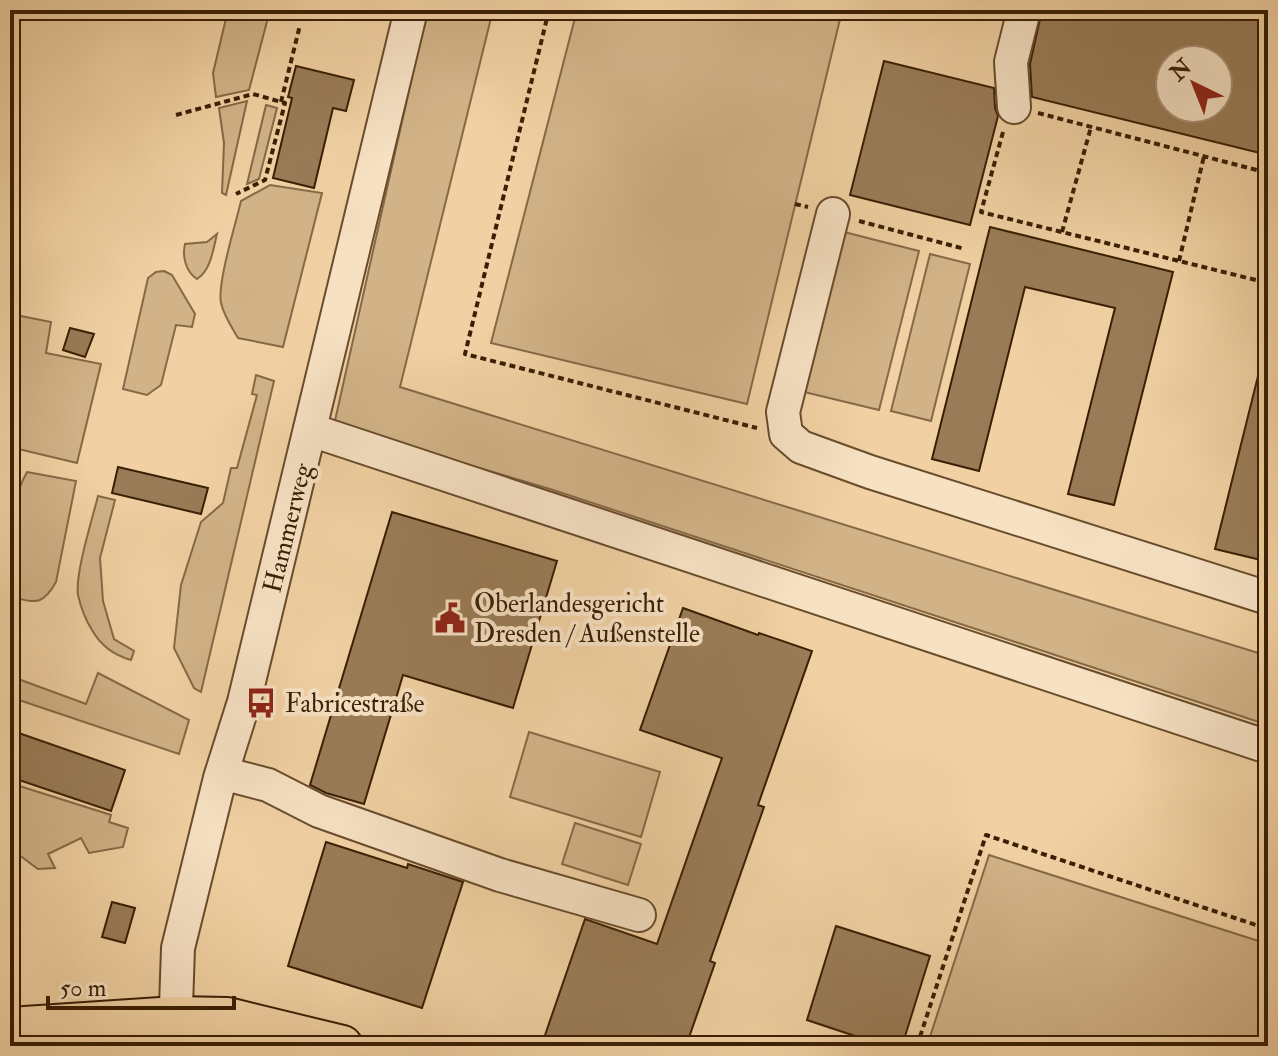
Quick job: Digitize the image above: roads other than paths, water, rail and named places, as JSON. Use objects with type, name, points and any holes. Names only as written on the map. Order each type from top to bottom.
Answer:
[{"type":"main road","points":[[10,1028],[174,1031],[227,1018],[342,1046]]},
{"type":"street","name":"Hammerweg","points":[[174,1031],[178,948],[222,773],[244,702],[411,10]]},
{"type":"street","points":[[1014,107],[1011,62],[1024,10]]},
{"type":"street","points":[[833,214],[783,412],[786,434],[801,447],[870,472],[1268,598]]},
{"type":"street","points":[[311,430],[1268,747]]},
{"type":"street","points":[[222,773],[268,785],[319,811],[500,875],[639,915]]},
{"type":"place","name":"Oberlandesgericht Dresden / Außenstelle","points":[[450,618]]},
{"type":"place","name":"Fabricestraße","points":[[261,703]]}]
